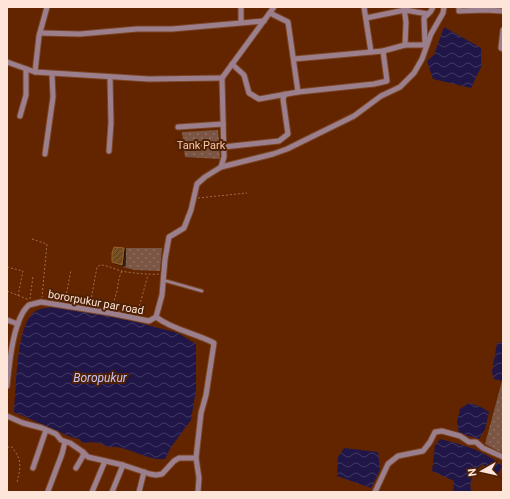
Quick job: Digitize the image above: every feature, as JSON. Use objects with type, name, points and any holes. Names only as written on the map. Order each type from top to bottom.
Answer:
[{"type":"street","points":[[35,72],[40,33],[47,7]]},
{"type":"street","points":[[241,7],[241,22]]},
{"type":"street","points":[[221,167],[224,157],[222,78],[274,7]]},
{"type":"street","points":[[364,7],[371,52]]},
{"type":"street","points":[[294,59],[383,51],[405,45],[424,45],[424,18],[433,7]]},
{"type":"street","name":"bororpukur par road","points":[[28,306],[41,302],[149,321],[156,317],[162,295],[169,237],[184,228],[191,210],[197,184],[221,167],[287,149],[354,116],[381,96],[400,87],[414,73],[422,59],[431,34],[443,13],[444,7]]},
{"type":"street","points":[[459,7],[459,11],[503,11]]},
{"type":"street","points":[[366,18],[404,8],[428,14]]},
{"type":"street","points":[[404,8],[406,22],[405,45]]},
{"type":"street","points":[[270,13],[288,22],[298,92]]},
{"type":"street","points":[[40,33],[80,34],[137,29],[172,29],[264,21]]},
{"type":"street","points":[[503,30],[501,48],[503,49]]},
{"type":"street","points":[[232,64],[244,75],[249,93],[259,99],[298,92],[387,81],[383,51]]},
{"type":"street","points":[[7,62],[35,72],[52,74],[187,80],[222,78]]},
{"type":"street","points":[[20,116],[26,95],[26,69]]},
{"type":"street","points":[[45,154],[53,97],[52,74]]},
{"type":"street","points":[[109,151],[111,124],[110,77]]},
{"type":"street","points":[[223,147],[279,141],[288,134],[283,99],[284,94]]},
{"type":"street","points":[[178,127],[223,124]]},
{"type":"street","points":[[7,386],[14,338],[18,324],[28,306]]},
{"type":"street","points":[[156,317],[164,323],[214,343],[206,395],[201,413],[196,458],[199,478],[198,492]]},
{"type":"street","points":[[7,320],[18,324]]},
{"type":"street","points":[[7,416],[56,434],[61,440],[83,452],[88,457],[124,465],[156,475],[162,474],[174,461],[179,458],[196,458]]},
{"type":"street","points":[[33,468],[46,430]]},
{"type":"street","points":[[376,492],[388,464],[398,456],[423,451],[435,432],[442,431],[460,436],[469,442],[476,442],[484,448],[503,457]]},
{"type":"street","points":[[48,491],[65,442]]},
{"type":"street","points":[[76,468],[83,456],[83,452]]},
{"type":"street","points":[[92,492],[105,461]]},
{"type":"street","points":[[112,492],[124,465]]},
{"type":"street","points":[[139,492],[144,472]]},
{"type":"lane","points":[[163,280],[202,291]]},
{"type":"path","points":[[194,199],[247,193]]},
{"type":"path","points":[[32,239],[47,244],[41,302]]},
{"type":"path","points":[[90,310],[97,268],[100,265],[122,271],[149,274],[164,273]]},
{"type":"path","points":[[7,267],[23,271],[18,296]]},
{"type":"path","points":[[64,305],[71,270]]},
{"type":"path","points":[[110,313],[122,271]]},
{"type":"path","points":[[134,318],[149,274]]},
{"type":"path","points":[[28,306],[33,276]]},
{"type":"path","points":[[7,291],[27,299],[28,306]]},
{"type":"path","points":[[7,447],[12,447],[19,456],[20,470],[17,482]]},
{"type":"green space","name":"Tank Park","points":[[218,130],[220,159],[185,157],[182,132]]},
{"type":"green space","points":[[126,248],[162,248],[160,271],[135,270],[123,267]]},
{"type":"green space","points":[[503,381],[503,454],[485,444]]},
{"type":"water","points":[[444,27],[481,48],[481,67],[471,88],[433,79],[427,61],[434,55]]},
{"type":"water","name":"Boropukur","points":[[54,307],[75,309],[117,317],[178,333],[196,344],[196,389],[191,420],[171,447],[165,459],[150,458],[122,448],[107,447],[99,443],[83,443],[79,439],[71,437],[14,412],[16,375],[20,345],[27,321],[35,311]]},
{"type":"water","points":[[503,342],[503,381],[494,379],[492,372],[497,343]]},
{"type":"water","points":[[469,403],[481,407],[489,412],[485,429],[479,439],[459,433],[457,422],[460,409]]},
{"type":"water","points":[[440,439],[481,452],[495,460],[502,466],[498,474],[489,472],[483,464],[471,480],[470,484],[472,492],[453,492],[454,481],[432,471],[435,446]]},
{"type":"water","points":[[344,448],[378,452],[380,470],[371,488],[337,476],[338,457]]},
{"type":"building","points":[[114,247],[124,248],[122,265],[112,262]]}]
